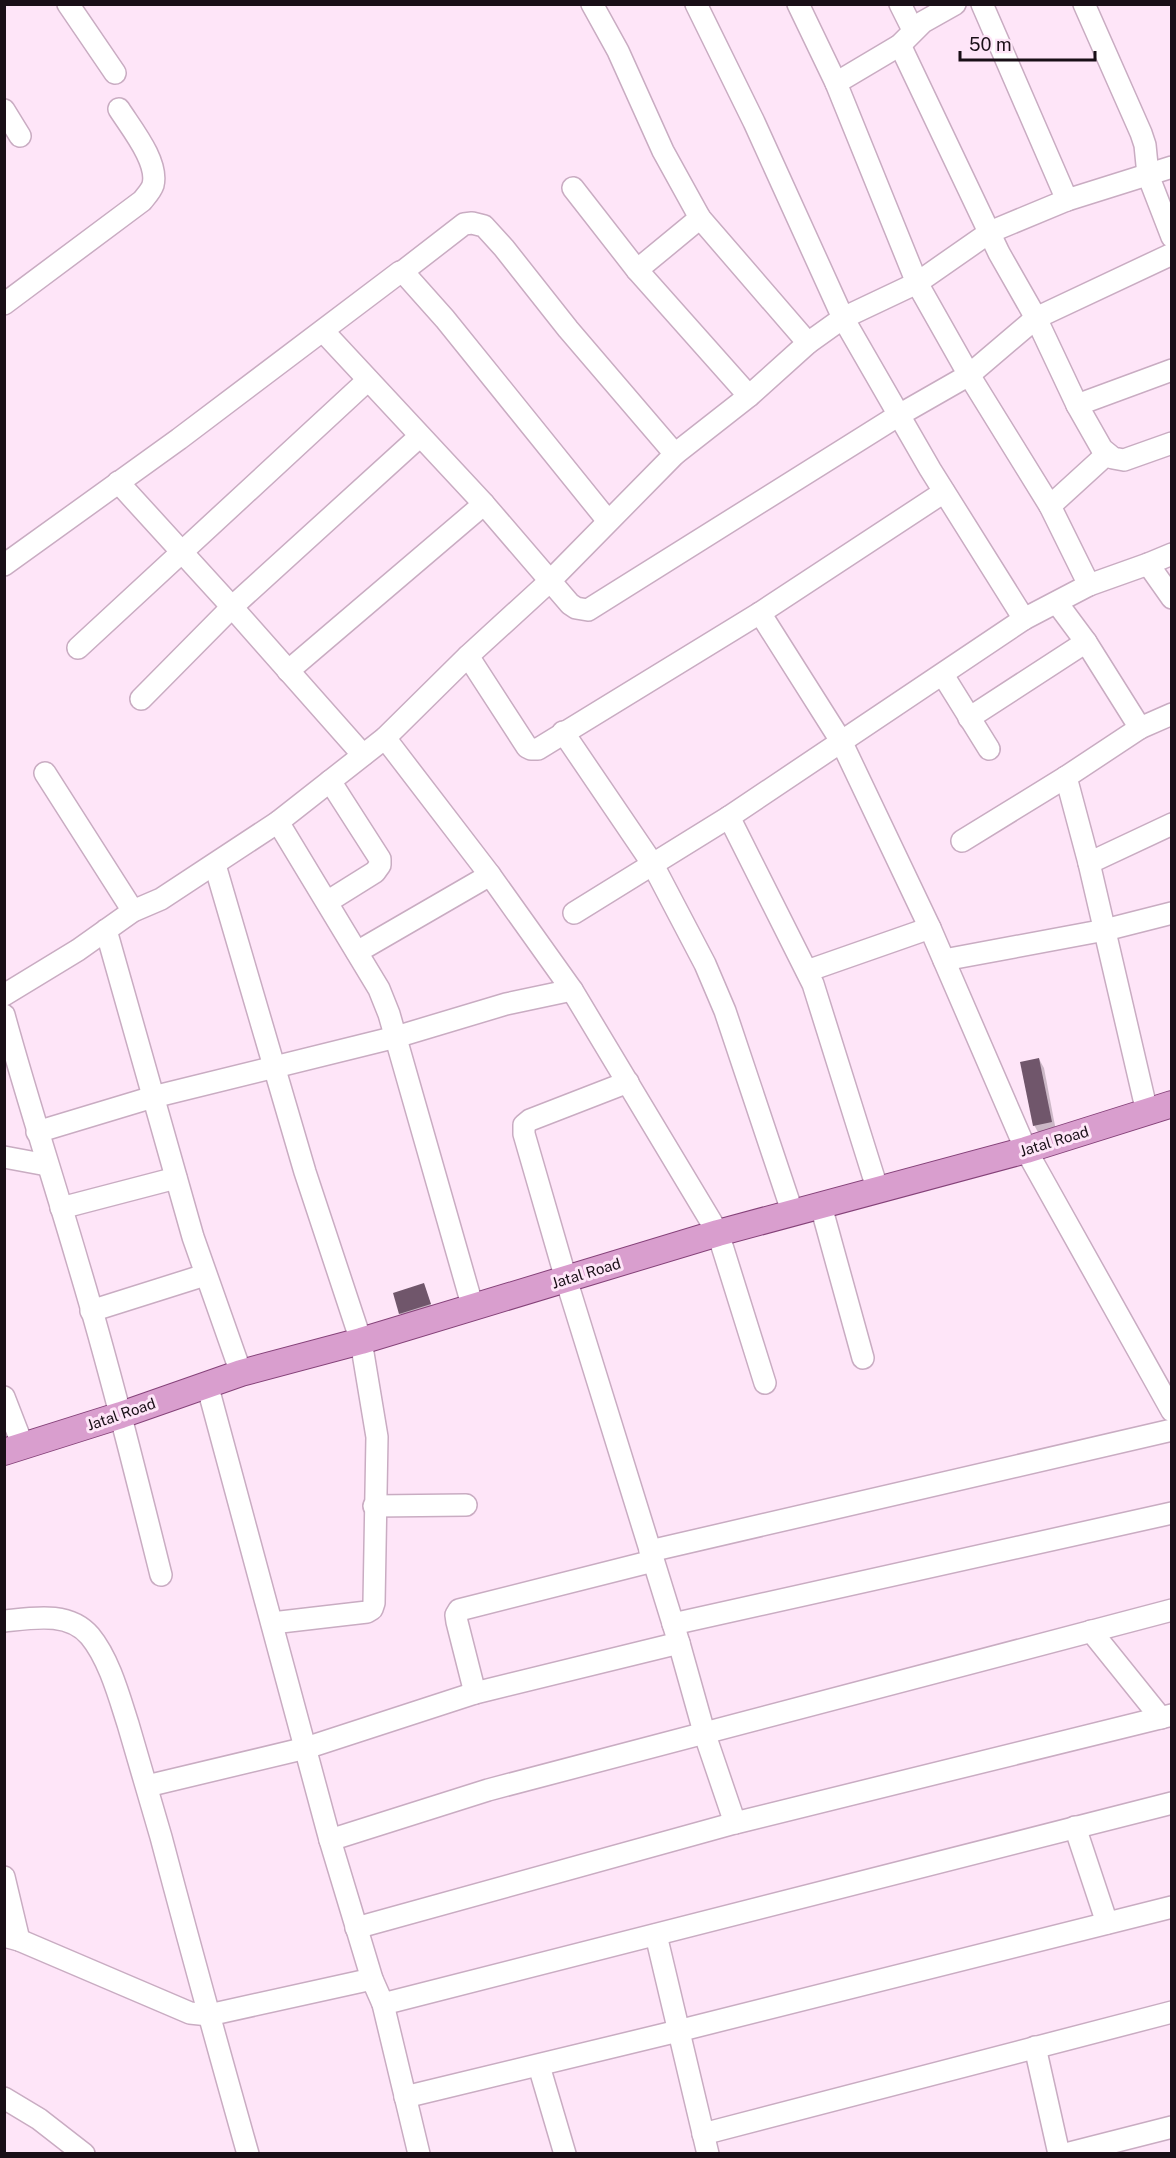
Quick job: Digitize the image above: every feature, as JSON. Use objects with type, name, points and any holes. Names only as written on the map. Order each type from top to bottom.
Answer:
[{"type":"main road","name":"Jatal Road","points":[[14,1449],[241,1373],[361,1341],[718,1233],[1026,1150],[1172,1104]]},
{"type":"street","points":[[68,4],[115,73]]},
{"type":"street","points":[[592,4],[618,51],[663,151],[700,218],[808,343]]},
{"type":"street","points":[[696,4],[754,122],[843,318],[944,492],[1024,619]]},
{"type":"street","points":[[798,4],[836,83],[917,283],[969,375],[1050,506],[1089,585]]},
{"type":"street","points":[[900,4],[907,38],[990,232],[1036,318],[1077,405],[1107,454],[1124,460],[1172,443]]},
{"type":"street","points":[[836,83],[907,38],[923,22],[955,4]]},
{"type":"street","points":[[982,4],[1067,200]]},
{"type":"street","points":[[1084,4],[1141,133],[1145,145],[1148,175],[1172,237]]},
{"type":"street","points":[[4,304],[142,201],[152,186],[149,156],[119,109]]},
{"type":"street","points":[[4,110],[20,136]]},
{"type":"street","points":[[4,995],[133,911],[161,899],[215,865],[278,822],[385,738],[468,656],[550,580],[675,454],[749,396],[808,343],[843,318],[917,283],[990,232],[1067,200],[1172,167]]},
{"type":"street","points":[[573,189],[637,270],[749,396]]},
{"type":"street","points":[[637,270],[700,218]]},
{"type":"street","points":[[4,566],[180,439],[464,224],[484,226],[675,454]]},
{"type":"street","points":[[323,331],[419,437],[484,504],[570,604],[576,608],[588,610],[899,415],[969,375],[1036,318],[1172,254]]},
{"type":"street","points":[[402,272],[445,319],[608,521]]},
{"type":"street","points":[[1077,405],[1172,370]]},
{"type":"street","points":[[78,648],[368,380]]},
{"type":"street","points":[[141,699],[232,607],[419,437]]},
{"type":"street","points":[[1050,506],[1107,454]]},
{"type":"street","points":[[118,482],[363,755]]},
{"type":"street","points":[[468,656],[527,747],[538,749],[760,613],[944,492]]},
{"type":"street","points":[[288,671],[484,504]]},
{"type":"street","points":[[574,913],[729,817],[1024,619],[1089,585],[1172,554]]},
{"type":"street","points":[[1148,564],[1172,598]]},
{"type":"street","points":[[1057,603],[1086,642],[1140,728]]},
{"type":"street","points":[[760,613],[842,741],[930,928],[1026,1150],[1172,1411]]},
{"type":"street","points":[[969,718],[1086,642]]},
{"type":"street","points":[[943,675],[989,749]]},
{"type":"street","points":[[962,841],[1140,728],[1172,714]]},
{"type":"street","points":[[563,732],[652,863],[705,964],[725,1011],[793,1214]]},
{"type":"street","points":[[385,738],[490,875],[572,990],[718,1233],[765,1383]]},
{"type":"street","points":[[45,773],[133,911]]},
{"type":"street","points":[[1066,777],[1089,863],[1147,1112]]},
{"type":"street","points":[[327,902],[375,872],[380,866],[380,859],[330,781]]},
{"type":"street","points":[[729,817],[807,971],[828,1028],[878,1191]]},
{"type":"street","points":[[278,822],[379,989],[396,1037],[472,1308]]},
{"type":"street","points":[[1089,863],[1172,824]]},
{"type":"street","points":[[215,865],[305,1172],[361,1341],[377,1437],[374,1603],[372,1609],[367,1612],[272,1623]]},
{"type":"street","points":[[357,952],[490,875]]},
{"type":"street","points":[[944,960],[1105,930],[1172,913]]},
{"type":"street","points":[[807,971],[930,928]]},
{"type":"street","points":[[106,930],[205,1275],[241,1373]]},
{"type":"street","points":[[37,1132],[153,1097],[396,1037],[506,1004],[572,990]]},
{"type":"street","points":[[4,1016],[121,1415],[160,1575]]},
{"type":"street","points":[[628,1082],[540,1116],[524,1125],[524,1134],[704,1732],[735,1823]]},
{"type":"street","points":[[4,1156],[47,1165]]},
{"type":"street","points":[[61,1208],[176,1178]]},
{"type":"street","points":[[821,1206],[863,1358]]},
{"type":"street","points":[[91,1311],[205,1275]]},
{"type":"street","points":[[207,1384],[330,1840],[372,1979],[382,2004],[420,2154]]},
{"type":"street","points":[[4,1397],[14,1449]]},
{"type":"street","points":[[475,1693],[457,1622],[456,1615],[459,1610],[652,1556],[1172,1430]]},
{"type":"street","points":[[374,1506],[466,1505]]},
{"type":"street","points":[[147,1786],[306,1748],[475,1693],[676,1633],[1172,1513]]},
{"type":"street","points":[[330,1840],[488,1790],[1172,1610]]},
{"type":"street","points":[[4,1621],[39,1617],[56,1618],[74,1623],[90,1636],[112,1675],[147,1786],[248,2154]]},
{"type":"street","points":[[356,1928],[735,1823],[1166,1717],[1091,1631]]},
{"type":"street","points":[[382,2004],[1172,1803]]},
{"type":"street","points":[[1075,1827],[1107,1923]]},
{"type":"street","points":[[4,1877],[12,1938],[190,2013],[209,2015],[372,1979]]},
{"type":"street","points":[[405,2097],[539,2066],[1172,1906]]},
{"type":"street","points":[[656,1935],[705,2144],[1035,2047],[1172,2012]]},
{"type":"street","points":[[1035,2047],[1059,2154]]},
{"type":"street","points":[[539,2066],[565,2154]]},
{"type":"street","points":[[4,2098],[39,2119],[84,2154]]},
{"type":"street","points":[[1066,2154],[1172,2127]]},
{"type":"building","points":[[1039,1058],[1052,1122],[1033,1126],[1020,1062]]},
{"type":"building","points":[[424,1283],[431,1304],[399,1314],[393,1293]]}]
